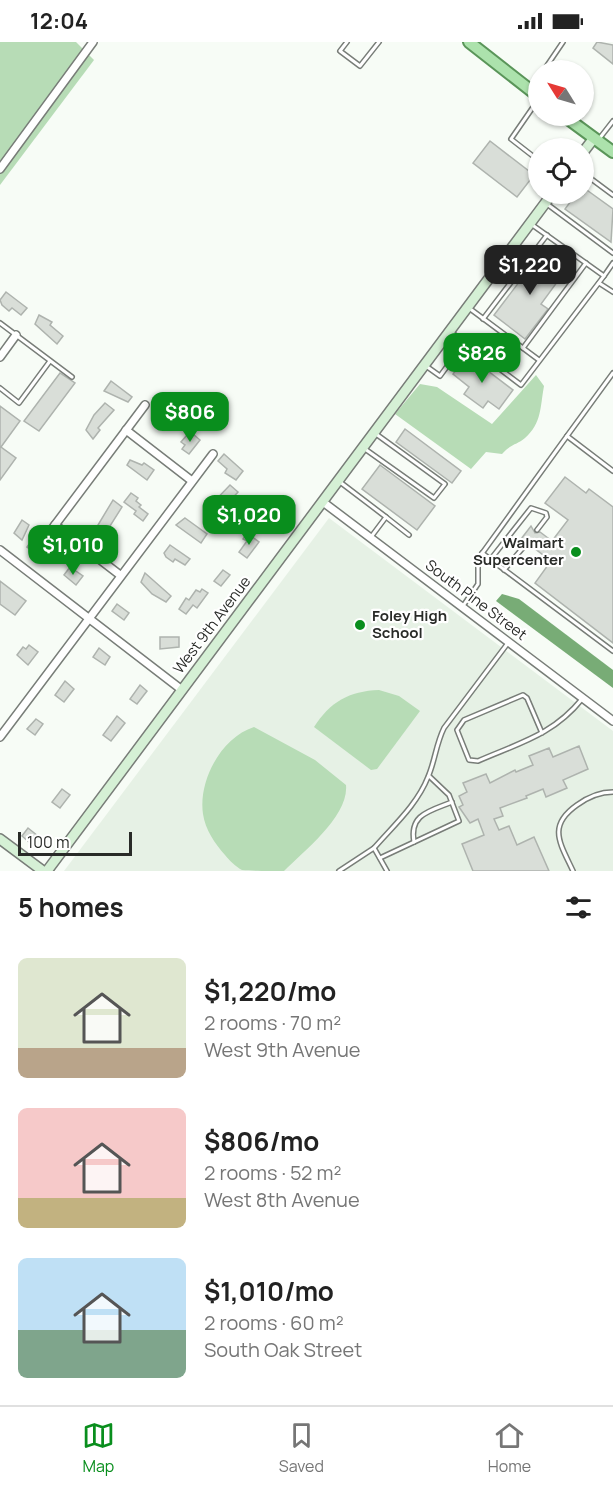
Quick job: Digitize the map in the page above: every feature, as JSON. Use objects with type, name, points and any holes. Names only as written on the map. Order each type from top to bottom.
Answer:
[{"type":"main road","points":[[470,42],[528,89]]},
{"type":"main road","points":[[578,126],[613,152]]},
{"type":"street","points":[[0,169],[93,42]]},
{"type":"street","name":"West 9th Avenue","points":[[45,871],[450,332],[543,204]]},
{"type":"street","points":[[0,357],[16,335]]},
{"type":"street","points":[[43,541],[145,405]]},
{"type":"street","points":[[126,430],[192,481]]},
{"type":"street","points":[[0,737],[213,454]]},
{"type":"street","name":"South Pine Street","points":[[323,502],[613,721]]},
{"type":"street","points":[[55,525],[120,575]]},
{"type":"street","points":[[0,550],[182,690]]},
{"type":"street","points":[[0,839],[45,871]]},
{"type":"lane","points":[[347,42],[340,51],[360,66],[379,42]]},
{"type":"lane","points":[[551,60],[563,42]]},
{"type":"lane","points":[[528,109],[511,139],[528,152]]},
{"type":"lane","points":[[596,139],[613,122]]},
{"type":"lane","points":[[594,181],[613,195]]},
{"type":"lane","points":[[547,204],[613,253]]},
{"type":"lane","points":[[530,223],[604,276]]},
{"type":"lane","points":[[483,319],[547,236]]},
{"type":"lane","points":[[523,348],[585,263]]},
{"type":"lane","points":[[450,332],[521,385],[613,263]]},
{"type":"lane","points":[[599,283],[613,292]]},
{"type":"lane","points":[[468,307],[539,360]]},
{"type":"lane","points":[[0,323],[72,377]]},
{"type":"lane","points":[[424,365],[440,376],[465,342]]},
{"type":"lane","points":[[0,388],[20,403],[50,360]]},
{"type":"lane","points":[[462,607],[478,584],[476,564],[482,553],[613,373]]},
{"type":"lane","points":[[363,448],[434,498],[445,484],[374,433]]},
{"type":"lane","points":[[567,436],[613,471]]},
{"type":"lane","points":[[338,481],[409,535]]},
{"type":"lane","points":[[490,560],[531,508],[546,513],[547,517],[537,530]]},
{"type":"lane","points":[[370,537],[386,517]]},
{"type":"lane","points":[[504,570],[527,543]]},
{"type":"lane","points":[[482,553],[613,651]]},
{"type":"lane","points":[[339,871],[374,848],[415,802],[429,776],[437,742],[444,728],[509,642]]},
{"type":"lane","points":[[542,733],[527,698],[523,695],[464,720],[457,730],[468,757],[473,762],[542,733],[560,724],[583,698]]},
{"type":"lane","points":[[380,858],[459,821],[449,795],[429,776]]},
{"type":"lane","points":[[573,871],[560,843],[558,824],[564,814],[581,802],[601,793],[613,792]]},
{"type":"lane","points":[[414,842],[412,830],[414,822],[423,815],[452,802]]},
{"type":"lane","points":[[374,848],[387,871]]},
{"type":"shaded area","points":[[0,42],[76,42],[94,60],[0,185]]},
{"type":"shaded area","points":[[536,375],[544,386],[535,427],[525,438],[502,454],[486,452],[471,469],[395,414],[420,384],[437,387],[492,424]]},
{"type":"shaded area","name":"Foley High School","points":[[329,518],[613,731],[613,871],[64,871]]},
{"type":"shaded area","points":[[502,594],[519,599],[613,670],[613,688],[496,601]]},
{"type":"shaded area","points":[[379,690],[399,696],[420,711],[377,769],[371,770],[314,727],[327,711],[341,700],[358,693]]},
{"type":"shaded area","points":[[254,727],[315,760],[346,785],[345,797],[333,821],[284,871],[240,869],[218,846],[204,820],[202,801],[204,787],[215,762],[232,740],[242,732]]},
{"type":"building","points":[[597,42],[613,45],[613,64],[593,48]]},
{"type":"building","points":[[490,141],[528,170],[528,183],[517,197],[473,163]]},
{"type":"building","points":[[594,195],[613,209],[611,242],[565,209],[569,204],[594,204]]},
{"type":"building","points":[[542,252],[566,270],[541,304],[548,309],[525,339],[494,315]]},
{"type":"building","points":[[6,292],[27,308],[21,315],[12,308],[9,311],[2,305],[0,300]]},
{"type":"building","points":[[39,315],[52,322],[50,325],[63,336],[57,344],[35,324]]},
{"type":"building","points":[[467,355],[513,390],[499,409],[488,401],[483,408],[464,394],[469,387],[453,374]]},
{"type":"building","points":[[60,373],[75,383],[39,431],[24,421]]},
{"type":"building","points":[[111,381],[132,397],[128,402],[104,391]]},
{"type":"building","points":[[105,403],[114,410],[98,428],[100,430],[93,439],[86,430],[94,415]]},
{"type":"building","points":[[0,406],[20,421],[1,447],[16,458],[0,480]]},
{"type":"building","points":[[405,429],[461,471],[452,483],[396,442]]},
{"type":"building","points":[[193,434],[200,440],[189,454],[182,449],[185,445],[181,442],[187,435],[190,437]]},
{"type":"building","points":[[224,454],[243,471],[236,480],[225,473],[227,469],[218,461]]},
{"type":"building","points":[[130,460],[142,465],[144,463],[154,470],[147,480],[127,465]]},
{"type":"building","points":[[380,465],[435,506],[417,530],[362,489]]},
{"type":"building","name":"Walmart Supercenter","points":[[565,477],[586,493],[589,489],[613,507],[613,643],[535,583],[551,561],[530,545],[529,540],[521,539],[531,526],[535,533],[540,532],[552,541],[568,520],[545,503]]},
{"type":"building","points":[[230,485],[238,492],[219,513],[214,511],[209,507]]},
{"type":"building","points":[[131,493],[138,498],[136,501],[141,505],[139,507],[148,514],[143,521],[134,514],[136,511],[124,502]]},
{"type":"building","points":[[275,499],[287,508],[277,521],[270,516],[274,510],[270,506]]},
{"type":"building","points":[[113,500],[122,507],[105,534],[98,525]]},
{"type":"building","points":[[185,518],[207,534],[201,543],[176,525]]},
{"type":"building","points":[[22,520],[29,525],[22,540],[14,533]]},
{"type":"building","points":[[247,533],[259,542],[247,558],[239,552],[247,541],[243,539]]},
{"type":"building","points":[[32,540],[54,549],[56,554],[49,563],[27,547]]},
{"type":"building","points":[[170,545],[190,559],[185,565],[175,559],[173,562],[166,557],[164,553]]},
{"type":"building","points":[[70,567],[83,576],[76,585],[64,575]]},
{"type":"building","points":[[223,570],[230,575],[221,586],[214,581]]},
{"type":"building","points":[[145,573],[171,596],[166,602],[152,594],[141,582]]},
{"type":"building","points":[[0,581],[26,601],[15,615],[0,604]]},
{"type":"building","points":[[202,589],[208,593],[197,608],[193,605],[186,614],[179,609],[186,598],[189,600],[196,590],[200,592]]},
{"type":"building","points":[[117,604],[129,613],[124,620],[112,611]]},
{"type":"building","points":[[160,637],[179,637],[179,647],[160,649]]},
{"type":"building","points":[[29,645],[38,652],[28,665],[17,655],[23,647],[26,649]]},
{"type":"building","points":[[99,648],[110,657],[105,665],[93,657]]},
{"type":"building","points":[[65,681],[74,689],[64,702],[55,695]]},
{"type":"building","points":[[140,685],[147,691],[137,704],[130,699]]},
{"type":"building","points":[[117,716],[125,723],[111,741],[103,735]]},
{"type":"building","points":[[36,719],[43,724],[35,735],[27,729]]},
{"type":"building","points":[[579,746],[588,769],[563,780],[567,788],[546,797],[543,789],[526,796],[527,798],[500,808],[503,816],[494,819],[499,830],[509,826],[517,845],[534,837],[549,871],[473,871],[462,844],[484,835],[478,819],[470,823],[459,807],[463,805],[459,796],[467,792],[463,783],[486,774],[490,783],[515,770],[516,772],[533,765],[529,756],[549,748],[553,757]]},
{"type":"building","points":[[62,789],[70,795],[60,808],[52,802]]},
{"type":"building","points":[[28,828],[38,836],[31,844],[22,836]]},
{"type":"place","name":"Walmart Supercenter","points":[[576,552]]},
{"type":"place","name":"Foley High School","points":[[360,625]]}]
